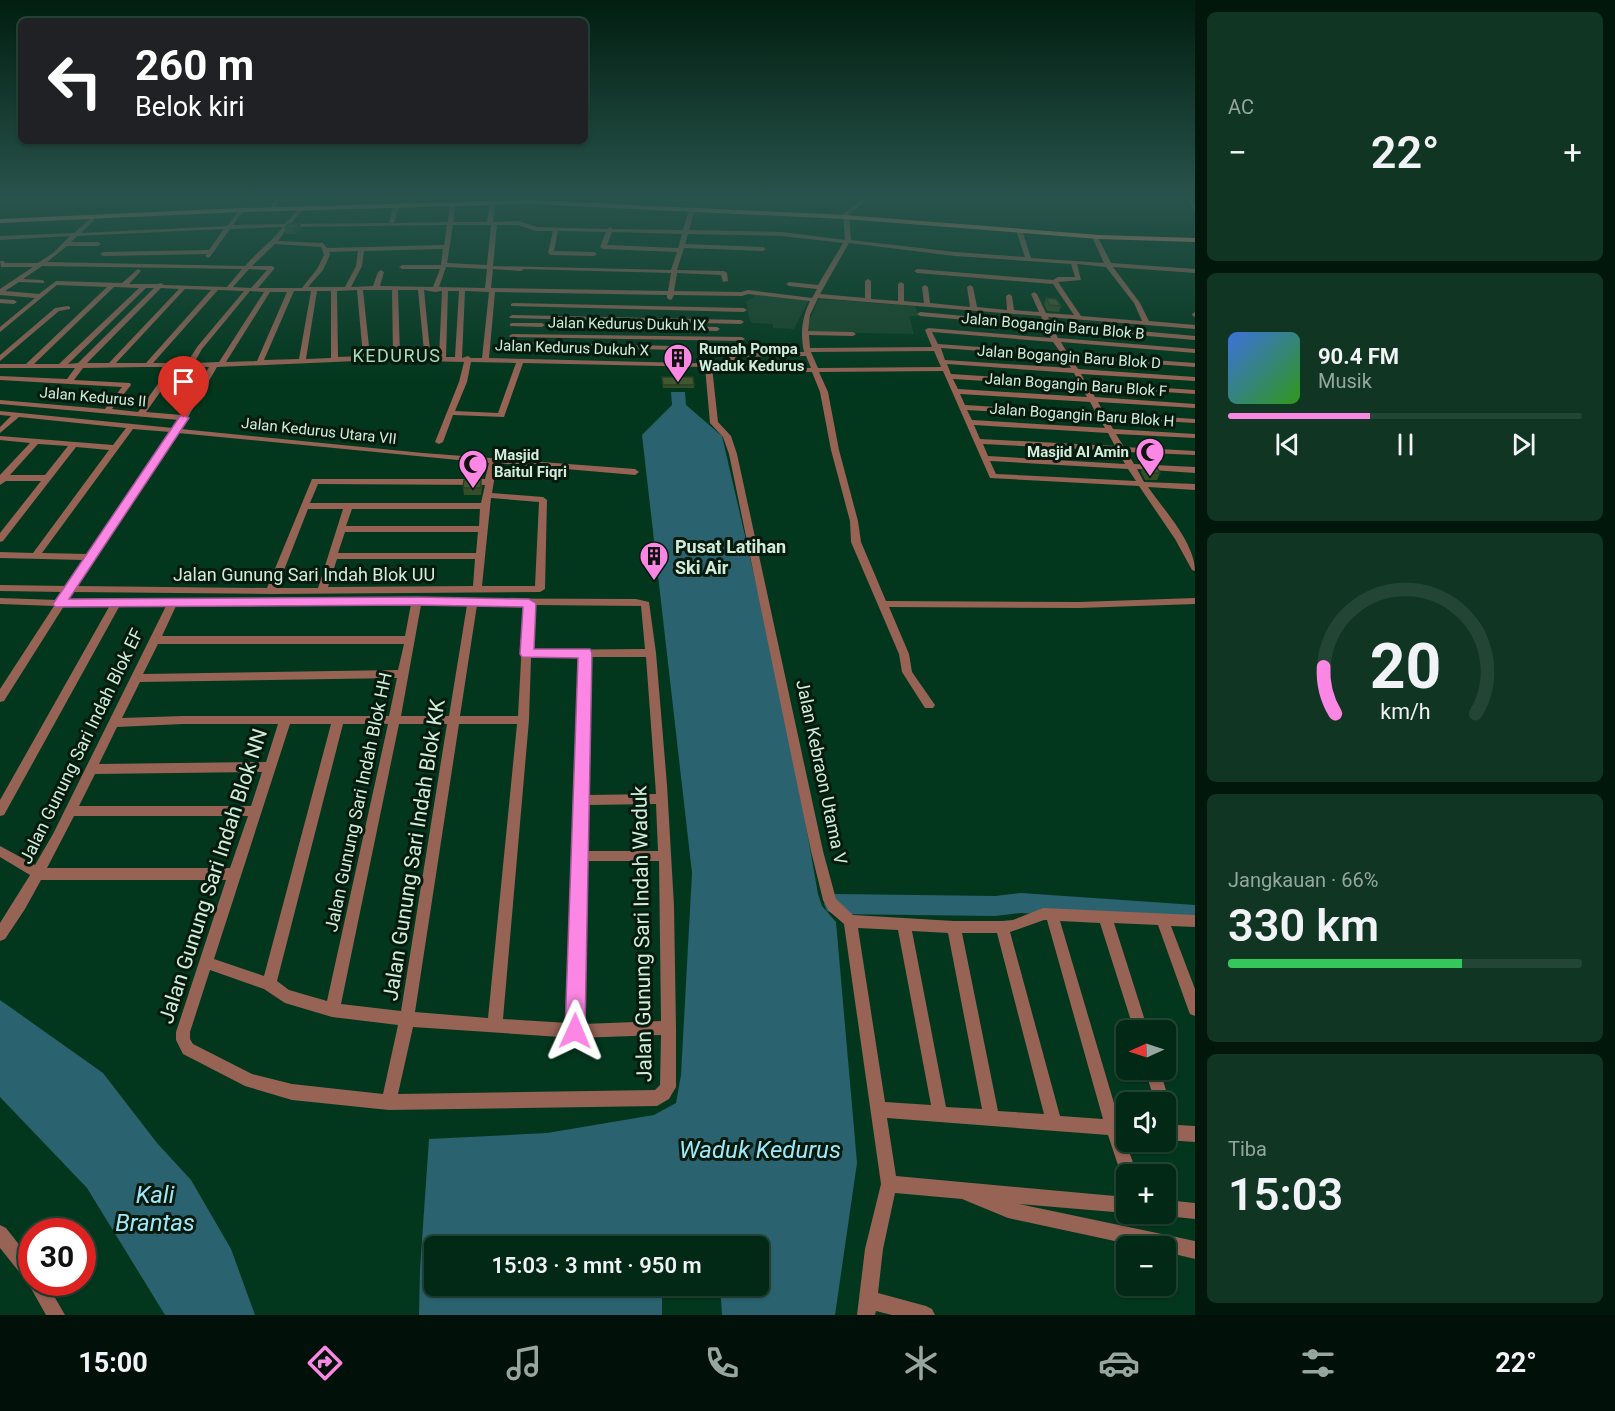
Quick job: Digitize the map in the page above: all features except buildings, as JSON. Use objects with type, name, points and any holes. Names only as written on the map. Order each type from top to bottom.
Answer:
[{"type":"street","points":[[0,293],[47,258]]},
{"type":"street","points":[[93,264],[99,258]]},
{"type":"street","points":[[200,266],[206,258]]},
{"type":"street","points":[[229,288],[256,258]]},
{"type":"street","points":[[303,290],[320,270],[325,258]]},
{"type":"street","points":[[346,290],[359,258]]},
{"type":"street","points":[[435,290],[444,258]]},
{"type":"street","points":[[485,359],[490,258]]},
{"type":"street","points":[[568,264],[569,258]]},
{"type":"street","points":[[675,365],[669,293],[677,258]]},
{"type":"street","points":[[837,258],[807,315],[805,333],[807,352],[824,392],[835,450],[855,521],[856,542],[904,654],[907,672],[929,705]]},
{"type":"street","points":[[915,258],[918,274],[1055,282],[1058,279],[1079,279],[1074,264]]},
{"type":"street","points":[[1010,258],[1195,271]]},
{"type":"street","points":[[1105,258],[1137,303],[1146,323]]},
{"type":"street","points":[[2,262],[1,265],[93,264],[272,268],[199,348],[189,365]]},
{"type":"street","points":[[402,267],[521,269],[522,267],[724,273],[725,281]]},
{"type":"street","points":[[124,285],[138,271]]},
{"type":"street","points":[[376,288],[381,272]]},
{"type":"street","points":[[94,285],[104,275]]},
{"type":"street","points":[[16,280],[42,282]]},
{"type":"street","points":[[867,300],[868,281]]},
{"type":"street","points":[[1055,282],[1079,318]]},
{"type":"street","points":[[0,330],[53,283],[268,290],[395,288],[743,294],[748,292],[1195,327]]},
{"type":"street","points":[[789,284],[820,287]]},
{"type":"street","points":[[901,284],[901,303]]},
{"type":"street","points":[[28,366],[112,285]]},
{"type":"street","points":[[61,366],[145,285]]},
{"type":"street","points":[[81,365],[161,285]]},
{"type":"street","points":[[769,294],[772,285]]},
{"type":"street","points":[[110,366],[185,286]]},
{"type":"street","points":[[925,286],[927,305]]},
{"type":"street","points":[[970,286],[974,309]]},
{"type":"street","points":[[147,366],[217,287]]},
{"type":"street","points":[[395,288],[397,358]]},
{"type":"street","points":[[360,289],[367,358]]},
{"type":"street","points":[[421,289],[427,351],[425,359]]},
{"type":"street","points":[[0,698],[90,557],[268,290]]},
{"type":"street","points":[[260,362],[291,290]]},
{"type":"street","points":[[302,361],[314,290]]},
{"type":"street","points":[[334,290],[334,360]]},
{"type":"street","points":[[442,359],[445,290]]},
{"type":"street","points":[[458,358],[462,290]]},
{"type":"street","points":[[507,361],[511,340],[514,291]]},
{"type":"street","points":[[0,293],[40,296]]},
{"type":"street","points":[[1034,294],[1055,339],[1142,485],[1180,539],[1195,568]]},
{"type":"street","points":[[1009,296],[1011,312]]},
{"type":"street","points":[[951,298],[952,307]]},
{"type":"street","points":[[0,301],[14,302]]},
{"type":"street","points":[[513,305],[744,310]]},
{"type":"street","points":[[0,358],[57,309],[68,308]]},
{"type":"street","points":[[0,353],[47,309]]},
{"type":"street","points":[[920,314],[1195,338]]},
{"type":"street","points":[[512,321],[671,324],[741,322]]},
{"type":"street","points":[[671,324],[717,329]]},
{"type":"street","name":"Jalan Bogangin Baru Blok B","points":[[937,347],[928,330],[1195,351]]},
{"type":"street","points":[[805,333],[853,334]]},
{"type":"street","name":"Jalan Kedurus Dukuh IX","points":[[511,340],[742,339]]},
{"type":"street","points":[[511,340],[674,348]]},
{"type":"street","points":[[937,347],[992,475],[1195,487]]},
{"type":"street","points":[[734,366],[733,355],[937,347],[1195,365]]},
{"type":"street","points":[[439,442],[463,382],[468,358]]},
{"type":"street","name":"Jalan Kedurus Dukuh X","points":[[334,360],[468,358],[507,361],[734,366],[756,370],[945,369]]},
{"type":"street","name":"Jalan Kedurus II","points":[[0,366],[175,366],[334,360]]},
{"type":"street","points":[[451,412],[501,415],[520,361]]},
{"type":"street","name":"Jalan Kedurus II","points":[[68,383],[81,365]]},
{"type":"street","name":"Jalan Kebraon Utama V","points":[[708,365],[714,423],[727,436],[747,516],[822,871],[830,900],[834,907],[850,921]]},
{"type":"street","points":[[140,415],[175,366]]},
{"type":"street","points":[[945,369],[1084,385],[1195,392]]},
{"type":"street","name":"Jalan Bogangin Baru Blok D","points":[[945,369],[1076,371],[1195,379]]},
{"type":"street","points":[[0,378],[127,385],[106,412]]},
{"type":"street","name":"Jalan Bogangin Baru Blok F","points":[[955,391],[1195,406]]},
{"type":"street","name":"Jalan Kedurus II","points":[[0,402],[184,418]]},
{"type":"street","points":[[962,406],[1195,421]]},
{"type":"street","name":"Jalan Kedurus Utara VII","points":[[0,413],[493,461],[635,472]]},
{"type":"street","points":[[0,431],[17,414]]},
{"type":"street","name":"Jalan Bogangin Baru Blok H","points":[[968,422],[1195,436]]},
{"type":"street","points":[[36,555],[132,425]]},
{"type":"street","points":[[0,438],[115,448]]},
{"type":"street","points":[[1,479],[36,441]]},
{"type":"street","points":[[977,441],[1195,453]]},
{"type":"street","points":[[0,538],[73,445]]},
{"type":"street","points":[[984,458],[1195,470]]},
{"type":"street","points":[[477,590],[493,461]]},
{"type":"street","points":[[1,479],[48,478]]},
{"type":"street","points":[[271,591],[315,481],[489,482]]},
{"type":"street","name":"Jalan Gunung Sari Indah Blok UU","points":[[0,588],[271,591],[540,589],[543,500],[487,495]]},
{"type":"street","points":[[305,506],[486,506]]},
{"type":"street","points":[[321,591],[348,506]]},
{"type":"street","points":[[341,529],[483,529]]},
{"type":"street","points":[[0,555],[90,557]]},
{"type":"street","points":[[332,556],[481,556]]},
{"type":"street","points":[[0,601],[60,604],[417,601],[529,603],[523,720],[495,1026]]},
{"type":"street","name":"Jalan Gunung Sari Indah Blok HH","points":[[332,1010],[394,721],[417,601]]},
{"type":"street","points":[[884,608],[1195,601]]},
{"type":"street","name":"Jalan Gunung Sari Indah Waduk","points":[[389,1102],[657,1098],[664,1094],[668,1087],[669,1028],[664,856],[646,604],[636,602],[529,603]]},
{"type":"street","points":[[0,810],[116,603]]},
{"type":"street","name":"Jalan Gunung Sari Indah Blok EF","points":[[0,935],[39,874],[173,603]]},
{"type":"street","name":"Jalan Gunung Sari Indah Blok KK","points":[[389,1102],[407,1019],[472,603]]},
{"type":"street","points":[[155,640],[410,640]]},
{"type":"street","points":[[575,1031],[585,653]]},
{"type":"street","points":[[527,654],[651,653]]},
{"type":"street","points":[[135,678],[403,674]]},
{"type":"street","points":[[270,984],[338,720]]},
{"type":"street","points":[[113,723],[523,720]]},
{"type":"street","name":"Jalan Gunung Sari Indah Blok NN","points":[[285,721],[205,962],[183,1032],[183,1040],[188,1049],[250,1082],[270,1088],[389,1102]]},
{"type":"street","points":[[91,769],[269,767]]},
{"type":"street","points":[[580,800],[660,799]]},
{"type":"street","points":[[71,811],[255,811]]},
{"type":"street","points":[[0,851],[39,874],[234,874]]},
{"type":"street","points":[[579,856],[664,856]]},
{"type":"street","points":[[926,1315],[868,1307],[874,1249],[889,1184],[850,921],[954,927],[1002,927],[1014,926],[1043,914],[1195,921]]},
{"type":"street","points":[[1052,915],[1116,1116]]},
{"type":"street","points":[[1105,917],[1138,1020]]},
{"type":"street","points":[[1162,920],[1195,1009]]},
{"type":"street","points":[[904,924],[940,1114]]},
{"type":"street","points":[[954,927],[992,1118]]},
{"type":"street","points":[[1002,927],[1054,1123]]},
{"type":"street","points":[[205,962],[270,984],[285,996],[332,1010],[407,1019],[575,1031],[669,1028]]},
{"type":"street","points":[[879,1109],[1116,1129]]},
{"type":"street","points":[[1176,1133],[1195,1134]]},
{"type":"street","points":[[889,1184],[1116,1204]]},
{"type":"street","points":[[961,1190],[1008,1210],[1195,1250]]},
{"type":"street","points":[[1176,1210],[1195,1211]]},
{"type":"street","points":[[1,1238],[18,1259]]},
{"type":"street","points":[[44,1296],[56,1315]]},
{"type":"shaded area","points":[[756,293],[809,300],[794,329],[773,328],[773,324],[752,323],[749,318],[746,301],[753,298]]},
{"type":"shaded area","points":[[819,299],[915,306],[918,316],[909,316],[914,334],[810,332],[805,330]]},
{"type":"water","name":"Waduk Kedurus","points":[[671,392],[685,392],[686,405],[722,436],[787,718],[818,894],[822,906],[836,922],[857,1163],[835,1315],[722,1315],[720,1296],[769,1296],[769,1236],[424,1236],[424,1296],[662,1296],[662,1315],[419,1315],[429,1139],[547,1133],[654,1115],[676,1103],[681,1075],[692,873],[642,435],[672,405]]},
{"type":"water","name":"Kali Brantas","points":[[0,1000],[103,1073],[157,1143],[191,1180],[231,1249],[255,1315],[165,1315],[87,1188],[0,1097]]},
{"type":"waterway","points":[[835,904],[995,906],[1021,903],[1195,915]]},
{"type":"place","name":"Rumah Pompa Waduk Kedurus","points":[[678,384]]},
{"type":"place","name":"Masjid Al Amin","points":[[1150,478]]},
{"type":"place","name":"Masjid Baitul Fiqri","points":[[473,490]]},
{"type":"place","name":"Pusat Latihan Ski Air","points":[[654,582]]},
{"type":"district","name":"KEDURUS","points":[[397,355]]},
{"type":"route","points":[[184,418],[60,604],[417,601],[529,603],[527,654],[585,653],[575,1031]]}]
